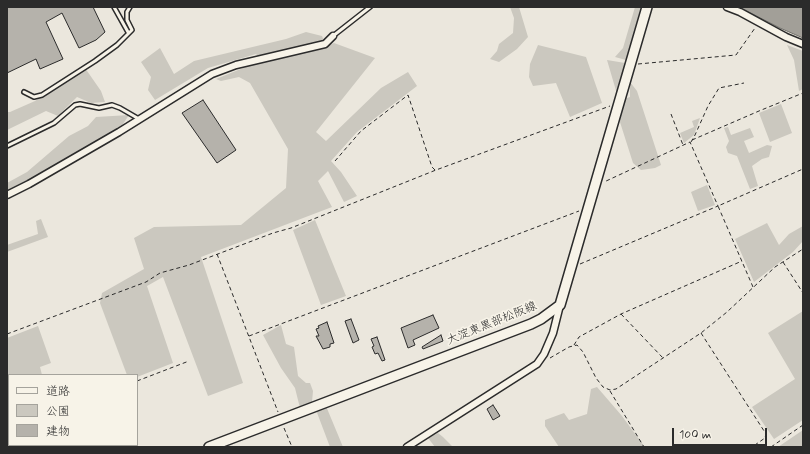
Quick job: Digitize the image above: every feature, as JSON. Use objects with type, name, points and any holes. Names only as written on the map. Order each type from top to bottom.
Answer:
[{"type":"main road","points":[[560,305],[647,7]]},
{"type":"main road","name":"大淀東黒部松阪線","points":[[209,447],[531,324],[541,319],[560,305]]},
{"type":"street","points":[[727,7],[803,44]]},
{"type":"street","points":[[7,194],[29,184],[212,74],[236,65],[325,44],[333,36]]},
{"type":"street","points":[[407,447],[542,359],[553,333],[560,305]]},
{"type":"lane","points":[[114,7],[128,32]]},
{"type":"lane","points":[[24,92],[34,97],[42,95],[117,45],[128,32],[132,30],[127,20],[130,7]]},
{"type":"lane","points":[[333,36],[370,7]]},
{"type":"lane","points":[[7,146],[54,123],[75,105],[80,104],[99,108],[112,105],[138,119]]},
{"type":"path","points":[[630,62],[636,64],[736,55],[759,23]]},
{"type":"path","points":[[596,182],[600,183],[690,142],[719,88],[744,83]]},
{"type":"path","points":[[692,140],[759,110],[803,94]]},
{"type":"path","points":[[335,161],[361,131],[408,95],[432,167],[436,170]]},
{"type":"path","points":[[7,334],[146,282],[160,273],[190,265],[291,228],[436,170],[618,103]]},
{"type":"path","points":[[671,114],[683,146]]},
{"type":"path","points":[[690,142],[753,288]]},
{"type":"path","points":[[572,265],[578,265],[803,169]]},
{"type":"path","points":[[249,336],[589,207]]},
{"type":"path","points":[[610,390],[616,389],[701,333],[727,312],[782,262],[803,249]]},
{"type":"path","points":[[217,254],[292,447]]},
{"type":"path","points":[[574,346],[579,338],[621,314],[742,262]]},
{"type":"path","points":[[782,262],[803,293]]},
{"type":"path","points":[[621,314],[663,358]]},
{"type":"path","points":[[701,333],[766,434],[764,438],[752,447]]},
{"type":"path","points":[[542,359],[547,359],[569,347],[574,346],[580,348],[596,378],[604,387],[610,390],[644,447]]},
{"type":"path","points":[[138,381],[189,361]]},
{"type":"path","points":[[771,447],[803,425]]},
{"type":"green space","points":[[510,7],[519,7],[528,37],[517,49],[499,62],[490,59],[497,51],[499,44],[513,33],[514,18]]},
{"type":"green space","points":[[635,7],[641,7],[626,60],[615,57],[623,48]]},
{"type":"green space","points":[[306,32],[322,36],[324,41],[260,58],[256,54],[208,68],[155,100],[148,90],[151,77],[141,62],[160,48],[174,74],[194,61],[286,39]]},
{"type":"green space","points":[[334,43],[375,58],[316,132],[326,141],[381,88],[408,72],[417,86],[357,132],[331,161],[341,172],[357,196],[344,202],[328,171],[318,181],[332,207],[201,257],[243,383],[208,396],[163,277],[147,286],[173,363],[138,377],[138,374],[127,374],[100,303],[102,293],[144,269],[134,238],[154,227],[241,225],[286,188],[288,149],[250,83],[239,77],[221,81],[216,79],[253,64],[318,50]]},
{"type":"green space","points":[[538,45],[586,57],[602,103],[570,117],[556,83],[533,86],[529,77],[530,64]]},
{"type":"green space","points":[[787,45],[803,51],[803,89],[799,91],[794,60]]},
{"type":"green space","points":[[607,60],[625,63],[617,94]]},
{"type":"green space","points":[[85,68],[101,91],[105,102],[91,103],[77,97],[58,116],[46,111],[7,130],[7,112],[35,101]]},
{"type":"green space","points":[[630,82],[637,91],[661,165],[655,168],[641,170],[633,163],[619,119],[624,99],[630,97]]},
{"type":"green space","points":[[781,104],[792,133],[770,142],[759,113]]},
{"type":"green space","points":[[129,115],[121,127],[26,183],[7,191],[7,183],[27,172],[69,136],[88,126],[96,117]]},
{"type":"green space","points":[[700,118],[694,135],[684,143],[680,133],[694,127],[692,121]]},
{"type":"green space","points":[[728,127],[731,135],[750,128],[754,137],[744,141],[749,153],[767,145],[772,146],[769,157],[762,159],[752,166],[758,186],[750,189],[737,156],[728,153],[726,147],[729,141],[724,128]]},
{"type":"green space","points":[[707,185],[715,205],[698,211],[691,192]]},
{"type":"green space","points":[[41,219],[48,237],[7,252],[7,245],[38,234],[36,221]]},
{"type":"green space","points":[[315,220],[346,296],[321,305],[293,230]]},
{"type":"green space","points":[[767,223],[779,245],[789,234],[803,226],[803,241],[793,252],[754,282],[735,239]]},
{"type":"green space","points":[[803,311],[803,420],[774,439],[752,407],[795,379],[768,333]]},
{"type":"green space","points":[[281,325],[286,344],[294,347],[298,376],[306,383],[310,383],[313,391],[312,402],[300,408],[295,388],[281,368],[263,335]]},
{"type":"green space","points":[[38,326],[51,363],[40,367],[42,374],[8,374],[8,426],[7,426],[7,338]]},
{"type":"green space","points":[[597,387],[622,416],[644,446],[559,447],[545,426],[545,420],[564,413],[569,420],[587,414],[591,389]]},
{"type":"green space","points":[[326,406],[343,447],[330,447],[316,410]]},
{"type":"green space","points":[[803,430],[803,447],[778,447]]},
{"type":"green space","points":[[438,433],[453,447],[435,447],[428,438]]},
{"type":"shaded area","points":[[739,7],[803,7],[803,38],[780,28]]},
{"type":"building","points":[[7,7],[93,7],[105,32],[96,40],[79,48],[62,13],[46,22],[63,59],[40,69],[36,59],[7,73]]},
{"type":"building","points":[[203,100],[236,150],[217,163],[182,113]]},
{"type":"building","points":[[433,315],[439,328],[413,340],[415,345],[408,348],[401,328]]},
{"type":"building","points":[[351,319],[359,340],[353,343],[345,321]]},
{"type":"building","points":[[327,322],[334,343],[330,344],[330,347],[323,349],[316,336],[319,336],[316,329],[319,328],[318,326]]},
{"type":"building","points":[[441,335],[443,341],[423,349],[422,347]]},
{"type":"building","points":[[377,337],[385,360],[382,361],[378,353],[375,354],[372,347],[374,346],[371,339]]},
{"type":"building","points":[[493,405],[500,416],[493,420],[487,409]]}]
